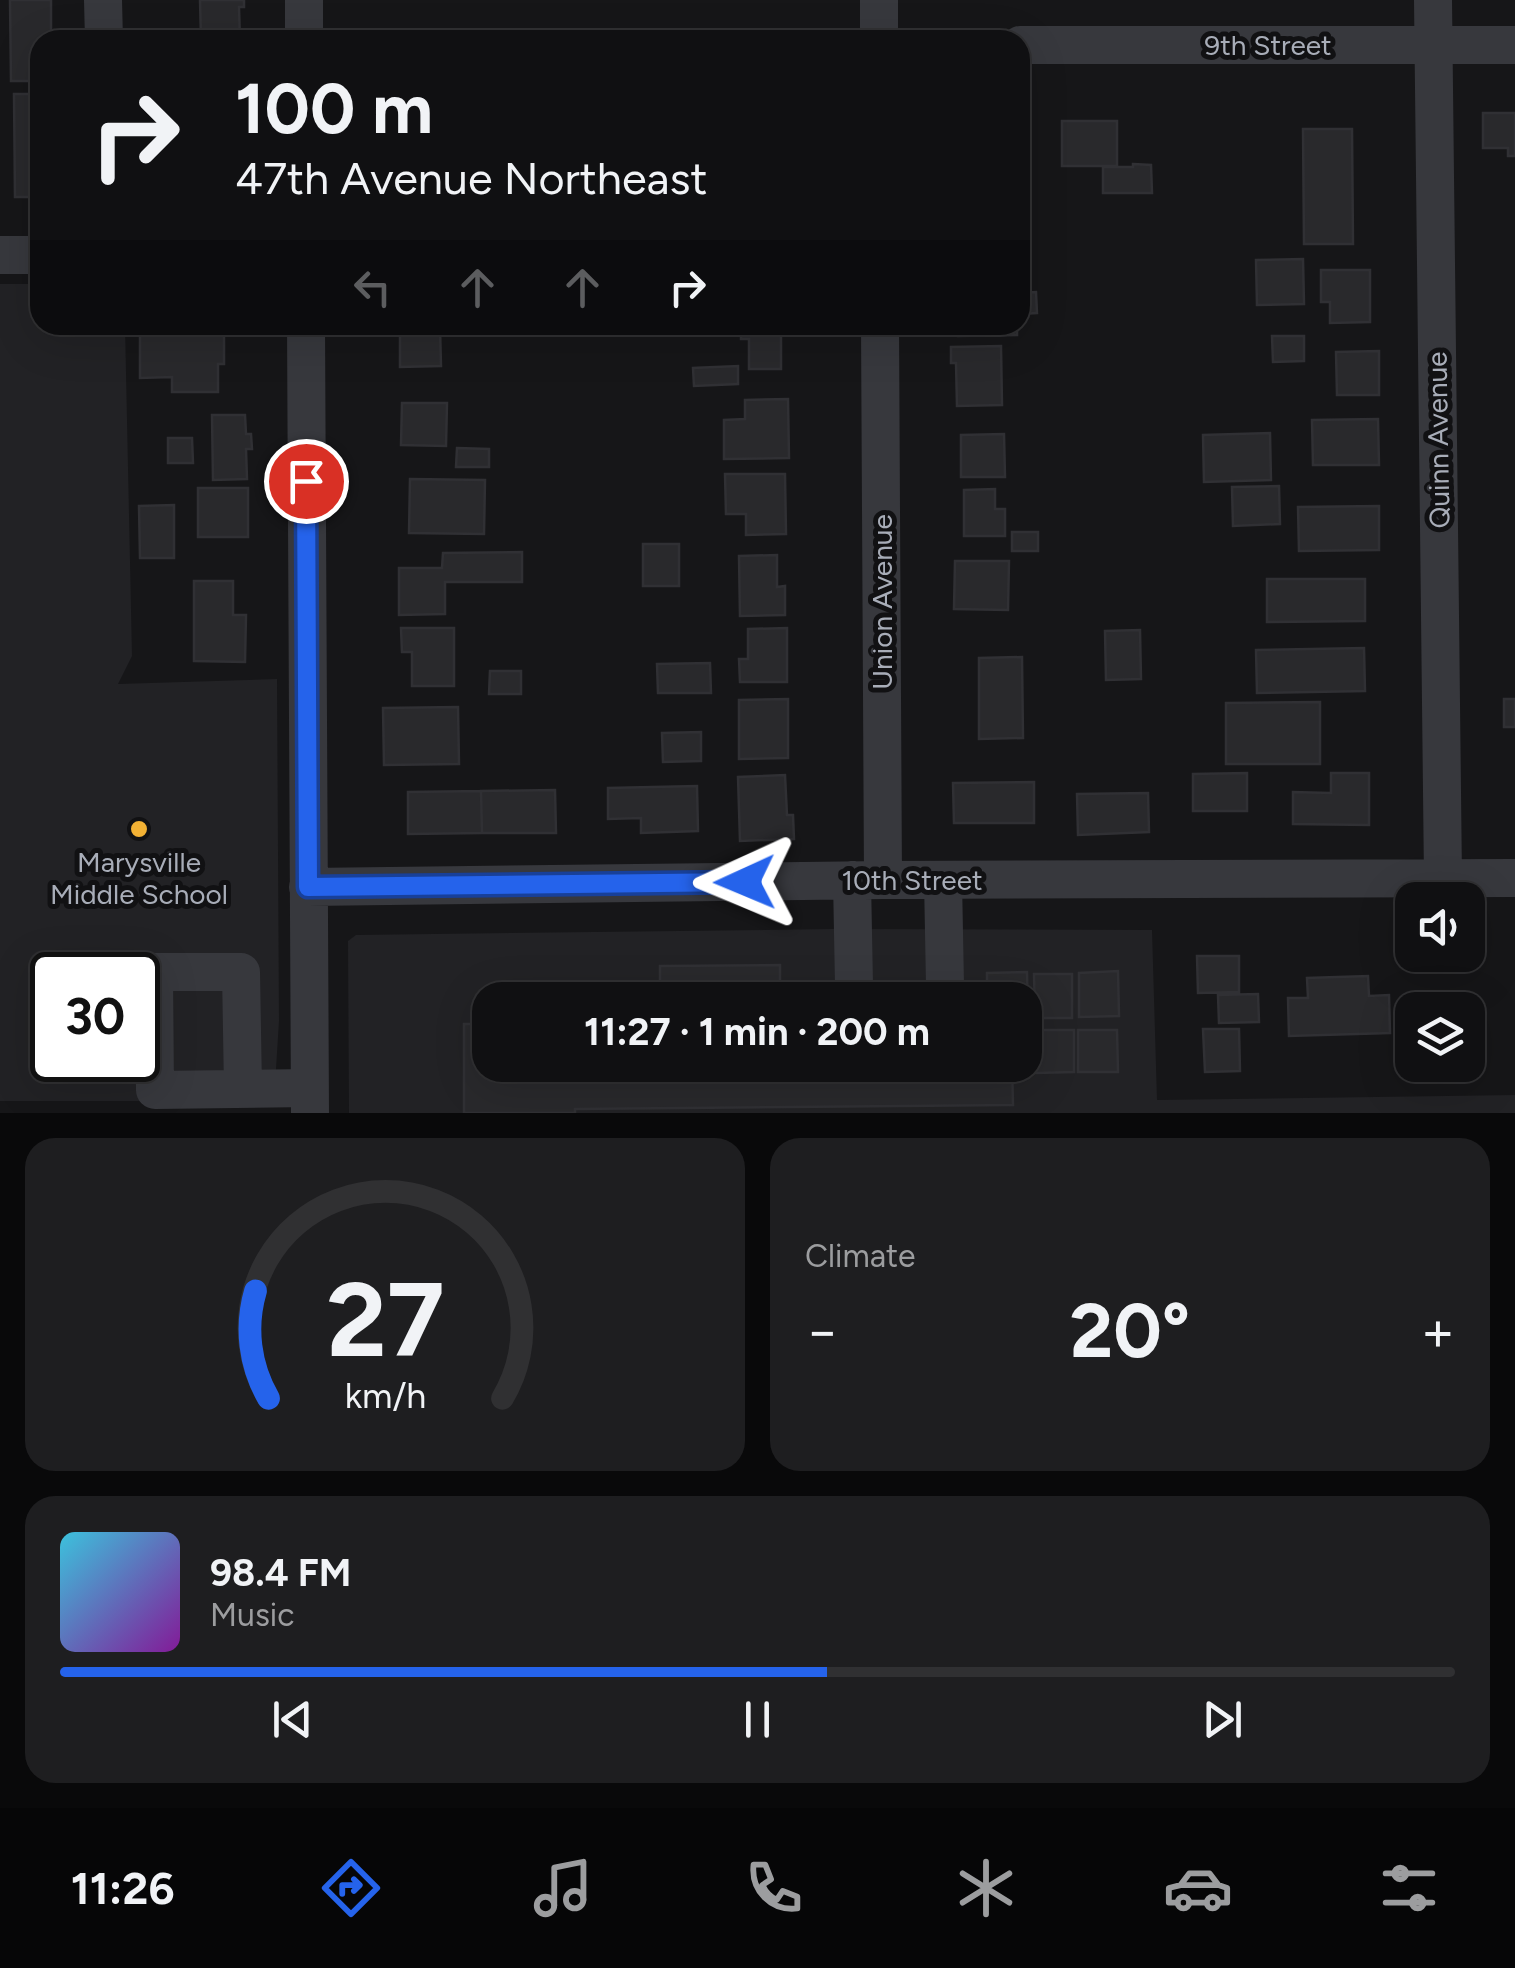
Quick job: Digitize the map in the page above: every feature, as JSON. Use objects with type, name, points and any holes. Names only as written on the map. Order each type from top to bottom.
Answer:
[{"type":"street","points":[[102,0],[104,30]]},
{"type":"street","points":[[304,0],[304,30]]},
{"type":"street","points":[[879,0],[879,30]]},
{"type":"street","name":"Quinn Avenue","points":[[1433,0],[1444,880]]},
{"type":"street","name":"9th Street","points":[[1030,45],[1515,45]]},
{"type":"street","points":[[0,255],[30,255]]},
{"type":"street","points":[[243,1089],[310,1100],[306,335]]},
{"type":"street","name":"Union Avenue","points":[[854,982],[868,880],[880,335]]},
{"type":"street","name":"10th Street","points":[[308,887],[1515,878]]},
{"type":"street","points":[[944,880],[945,982]]},
{"type":"shaded area","name":"Marysville Middle School","points":[[0,284],[30,284],[30,335],[125,335],[132,656],[118,684],[277,679],[279,1021],[274,1101],[0,1101]]},
{"type":"shaded area","points":[[1152,930],[1157,1100],[1515,1095],[1515,1113],[349,1113],[348,941],[356,935]]},
{"type":"building","points":[[10,0],[51,0],[51,30],[30,30],[30,81],[11,81]]},
{"type":"building","points":[[200,0],[244,0],[244,7],[239,7],[240,30],[201,30]]},
{"type":"building","points":[[14,94],[30,94],[30,197],[15,197]]},
{"type":"building","points":[[1483,113],[1515,113],[1515,156],[1508,156],[1508,148],[1483,148]]},
{"type":"building","points":[[1062,121],[1117,121],[1117,166],[1062,166]]},
{"type":"building","points":[[1303,129],[1352,129],[1353,244],[1304,244]]},
{"type":"building","points":[[1151,165],[1152,193],[1103,193],[1103,167]]},
{"type":"building","points":[[1303,259],[1304,304],[1257,305],[1256,260]]},
{"type":"building","points":[[1321,270],[1370,270],[1370,322],[1330,323],[1330,302],[1321,302]]},
{"type":"building","points":[[1030,292],[1036,292],[1037,313],[1030,313]]},
{"type":"building","points":[[140,335],[224,335],[224,364],[218,364],[218,392],[172,392],[172,377],[140,378]]},
{"type":"building","points":[[400,335],[440,335],[441,366],[400,367]]},
{"type":"building","points":[[741,335],[781,335],[781,369],[749,369],[749,339],[741,339]]},
{"type":"building","points":[[1272,336],[1304,336],[1304,361],[1273,362]]},
{"type":"building","points":[[1001,346],[1002,405],[957,406],[956,363],[951,363],[951,347]]},
{"type":"building","points":[[1379,351],[1379,395],[1337,395],[1336,352]]},
{"type":"building","points":[[738,366],[738,384],[694,386],[693,368]]},
{"type":"building","points":[[788,399],[789,458],[724,459],[724,420],[745,419],[745,400]]},
{"type":"building","points":[[402,403],[447,403],[446,446],[401,445]]},
{"type":"building","points":[[212,415],[245,415],[252,449],[246,449],[247,479],[213,480]]},
{"type":"building","points":[[1378,419],[1379,465],[1313,465],[1312,420]]},
{"type":"building","points":[[1270,433],[1271,480],[1204,482],[1203,435]]},
{"type":"building","points":[[1004,434],[1005,477],[961,477],[961,435]]},
{"type":"building","points":[[168,438],[192,438],[193,463],[168,463]]},
{"type":"building","points":[[457,448],[489,449],[489,467],[456,467]]},
{"type":"building","points":[[725,474],[785,474],[786,534],[746,535],[746,514],[726,514]]},
{"type":"building","points":[[410,479],[485,480],[484,534],[409,533]]},
{"type":"building","points":[[1279,486],[1280,524],[1233,526],[1232,487]]},
{"type":"building","points":[[198,488],[248,488],[248,537],[198,537]]},
{"type":"building","points":[[995,489],[995,509],[1005,509],[1005,536],[964,536],[964,490]]},
{"type":"building","points":[[174,505],[174,558],[140,558],[139,506]]},
{"type":"building","points":[[1379,506],[1379,550],[1299,551],[1298,507]]},
{"type":"building","points":[[1012,532],[1038,532],[1038,551],[1012,551]]},
{"type":"building","points":[[643,544],[679,544],[679,586],[643,586]]},
{"type":"building","points":[[522,552],[522,582],[445,582],[445,614],[399,615],[399,568],[442,568],[443,553]]},
{"type":"building","points":[[777,555],[777,587],[785,586],[785,615],[740,616],[739,556]]},
{"type":"building","points":[[955,561],[1009,561],[1008,610],[954,609]]},
{"type":"building","points":[[1267,579],[1365,579],[1365,621],[1267,622]]},
{"type":"building","points":[[194,581],[233,581],[233,615],[246,615],[245,662],[194,661]]},
{"type":"building","points":[[401,628],[454,628],[454,686],[412,686],[412,652],[402,652]]},
{"type":"building","points":[[787,628],[787,682],[740,682],[739,659],[748,659],[748,629]]},
{"type":"building","points":[[1140,630],[1141,679],[1106,680],[1105,631]]},
{"type":"building","points":[[1364,648],[1365,691],[1257,693],[1256,650]]},
{"type":"building","points":[[1022,657],[1023,738],[979,739],[979,658]]},
{"type":"building","points":[[710,663],[711,693],[658,693],[657,664]]},
{"type":"building","points":[[490,671],[521,671],[521,694],[489,694]]},
{"type":"building","points":[[788,699],[788,758],[739,759],[739,700]]},
{"type":"building","points":[[1504,699],[1515,699],[1515,727],[1504,727]]},
{"type":"building","points":[[1320,702],[1320,764],[1226,764],[1226,703]]},
{"type":"building","points":[[458,707],[459,764],[384,765],[383,708]]},
{"type":"building","points":[[701,732],[701,761],[663,762],[662,733]]},
{"type":"building","points":[[1247,773],[1247,811],[1193,811],[1193,774]]},
{"type":"building","points":[[1331,773],[1369,773],[1369,825],[1293,824],[1293,792],[1331,793]]},
{"type":"building","points":[[785,775],[787,815],[793,815],[794,839],[740,841],[738,777]]},
{"type":"building","points":[[1034,782],[1034,823],[954,823],[953,783]]},
{"type":"building","points":[[697,786],[698,831],[641,833],[641,818],[608,819],[608,788]]},
{"type":"building","points":[[555,790],[556,833],[482,833],[481,791]]},
{"type":"building","points":[[481,791],[482,833],[408,834],[408,792]]},
{"type":"building","points":[[1148,793],[1149,832],[1078,835],[1077,794]]},
{"type":"building","points":[[1197,956],[1239,956],[1239,992],[1198,993]]},
{"type":"building","points":[[780,965],[780,982],[660,982],[660,966]]},
{"type":"building","points":[[1118,971],[1119,1016],[1079,1017],[1079,973]]},
{"type":"building","points":[[1027,972],[1027,982],[987,982],[987,973]]},
{"type":"building","points":[[1034,974],[1072,974],[1072,1018],[1042,1018],[1042,982],[1034,982]]},
{"type":"building","points":[[1368,976],[1369,996],[1389,995],[1390,1033],[1289,1036],[1288,998],[1308,998],[1307,978]]},
{"type":"building","points":[[1258,994],[1259,1022],[1219,1023],[1218,995]]},
{"type":"building","points":[[464,1024],[472,1024],[472,1082],[1012,1082],[1013,1105],[464,1113]]},
{"type":"building","points":[[1203,1029],[1239,1029],[1240,1071],[1205,1072]]},
{"type":"building","points":[[1042,1030],[1074,1030],[1074,1072],[1042,1073]]},
{"type":"building","points":[[1078,1030],[1117,1030],[1118,1072],[1078,1072]]},
{"type":"place","name":"Marysville Middle School","points":[[139,829]]},
{"type":"route","points":[[306,481],[308,887],[745,882]]}]
